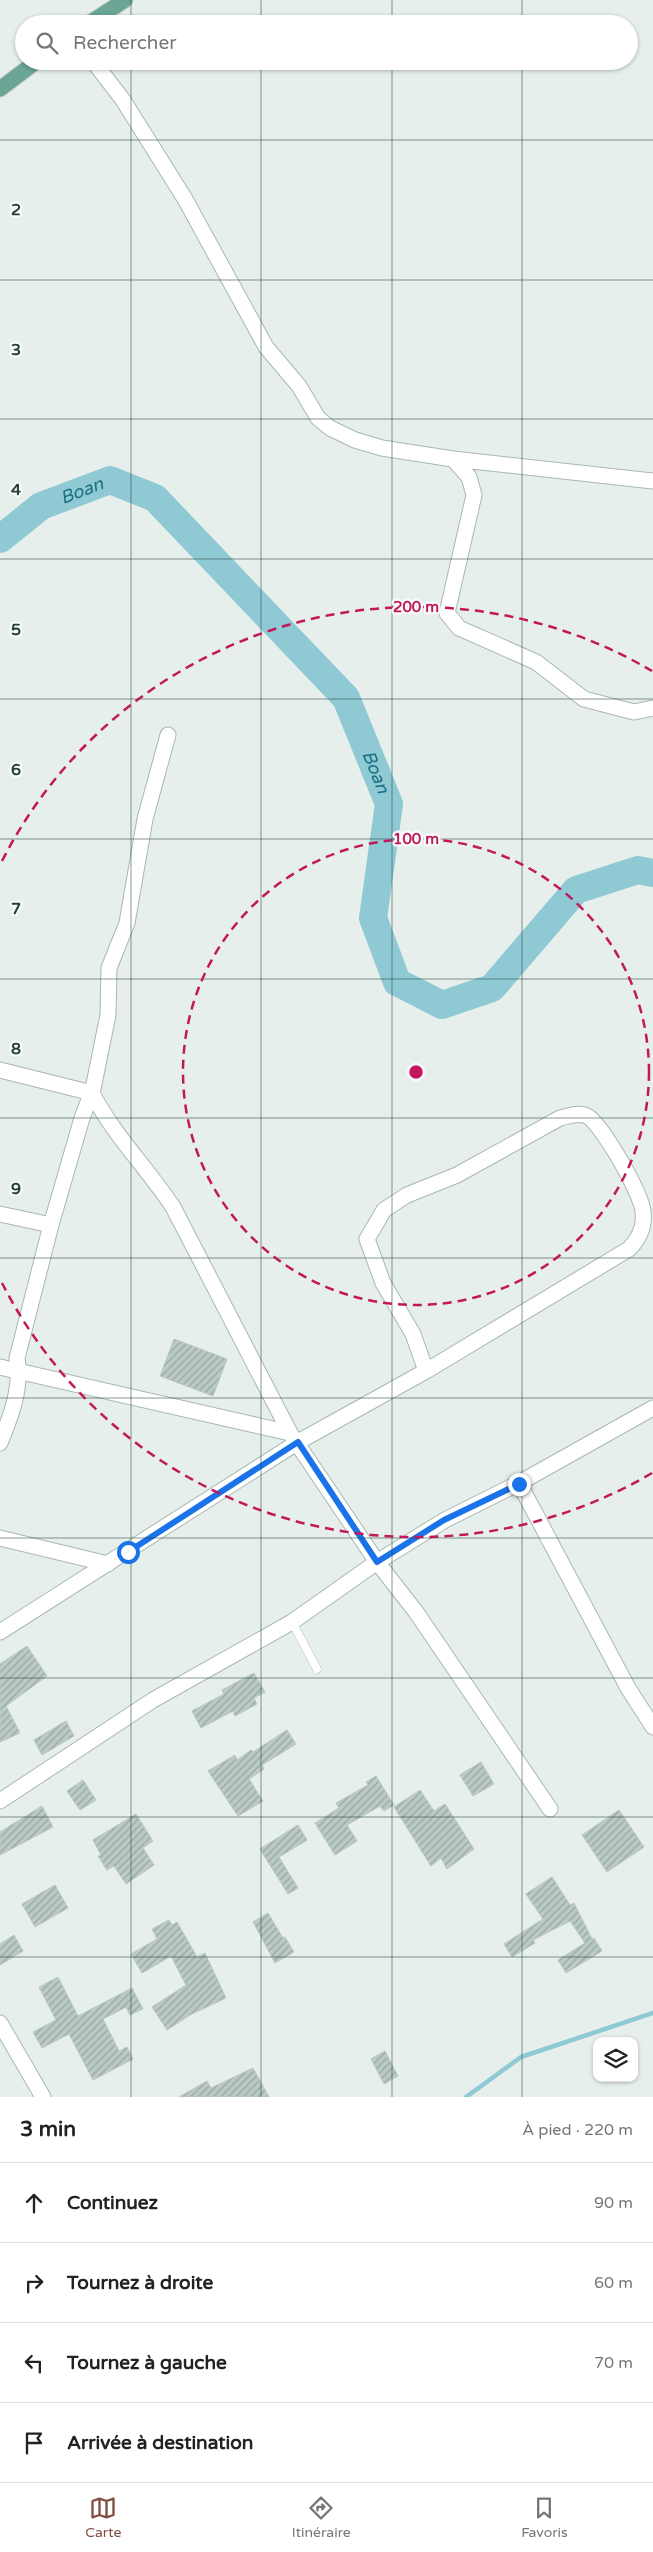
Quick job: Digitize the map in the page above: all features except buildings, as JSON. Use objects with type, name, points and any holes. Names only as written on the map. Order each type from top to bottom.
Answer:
[{"type":"main road","points":[[102,15],[125,0]]},
{"type":"main road","points":[[0,89],[25,70]]},
{"type":"street","points":[[100,70],[123,100],[185,199],[266,347],[298,386],[318,418],[330,428],[355,440],[382,448],[453,459],[653,481]]},
{"type":"street","points":[[453,459],[468,478],[474,495],[447,613],[459,628],[536,662],[584,699],[634,712],[653,708]]},
{"type":"street","points":[[0,1443],[12,1412],[19,1372],[17,1358],[51,1225],[82,1118],[92,1093],[108,1014],[109,968],[127,923],[145,819],[168,736]]},
{"type":"street","points":[[0,1070],[92,1093],[103,1114],[156,1180],[173,1207],[294,1437],[377,1562],[416,1612],[550,1809]]},
{"type":"street","points":[[0,1632],[108,1564],[294,1437],[426,1371],[629,1249],[642,1231],[643,1210],[634,1185],[598,1126],[586,1116],[574,1114],[560,1118],[457,1175],[407,1195],[384,1210],[376,1221],[367,1239],[383,1283],[413,1334],[426,1371]]},
{"type":"street","points":[[0,1214],[51,1225]]},
{"type":"street","points":[[0,1368],[294,1437]]},
{"type":"street","points":[[0,1801],[153,1700],[292,1622],[377,1562],[444,1520],[519,1484],[653,1408]]},
{"type":"street","points":[[519,1484],[628,1688],[653,1727]]},
{"type":"street","points":[[0,1538],[108,1564]]},
{"type":"street","points":[[0,2023],[43,2097]]},
{"type":"lane","points":[[292,1622],[317,1669]]},
{"type":"waterway","name":"Boan","points":[[0,539],[41,506],[110,480],[155,498],[346,698],[389,804],[373,918],[397,982],[442,1005],[492,988],[576,890],[638,870],[653,873]]},
{"type":"waterway","points":[[466,2097],[521,2057],[653,2013]]},
{"type":"route","points":[[128,1552],[298,1442],[377,1562],[444,1520],[519,1484]]}]
